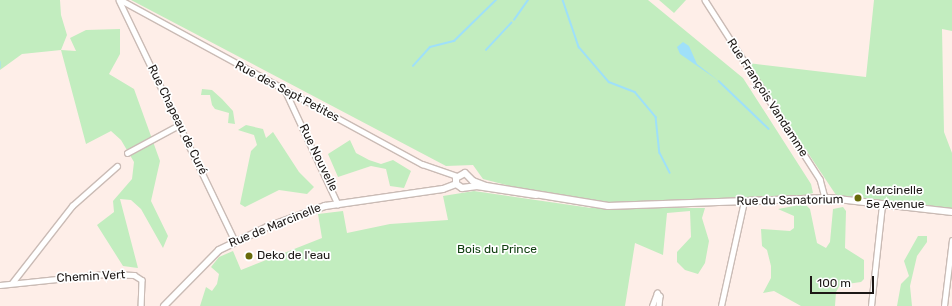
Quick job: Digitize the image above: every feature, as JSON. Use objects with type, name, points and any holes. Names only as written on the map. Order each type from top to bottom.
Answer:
[{"type":"street","name":"Rue des Sept Petites","points":[[120,0],[422,164],[457,176]]},
{"type":"street","name":"Rue Chapeau de Curé","points":[[120,0],[235,241]]},
{"type":"street","name":"Rue François Vandamme","points":[[705,0],[820,179],[825,198]]},
{"type":"street","name":"Rue Nouvelle","points":[[285,90],[338,204]]},
{"type":"street","points":[[127,152],[179,125]]},
{"type":"street","points":[[12,283],[72,206],[117,166]]},
{"type":"street","name":"Rue de Marcinelle","points":[[457,176],[465,173],[472,180],[486,186],[536,195]]},
{"type":"street","points":[[456,184],[457,176]]},
{"type":"street","points":[[469,186],[472,180]]},
{"type":"street","name":"Rue de Marcinelle","points":[[164,306],[215,253],[235,241],[321,207],[443,189],[456,184],[462,188],[469,186],[603,205],[628,206]]},
{"type":"street","name":"Rue du Sanatorium","points":[[628,206],[825,198],[952,212]]},
{"type":"street","points":[[721,306],[744,202]]},
{"type":"street","points":[[871,306],[882,204]]},
{"type":"street","points":[[944,306],[952,240]]},
{"type":"street","name":"Chemin Vert","points":[[0,285],[104,274],[137,275],[142,283],[141,306]]},
{"type":"street","points":[[652,306],[657,293],[660,296],[659,306]]},
{"type":"green space","points":[[0,0],[60,0],[61,15],[67,35],[61,50],[22,54],[0,70]]},
{"type":"green space","points":[[131,0],[648,0],[743,78],[811,184],[813,193],[798,197],[615,204],[537,193],[483,179],[473,165],[446,166]]},
{"type":"green space","points":[[659,0],[686,0],[674,13]]},
{"type":"green space","points":[[874,0],[952,0],[952,31],[942,29],[944,132],[952,153],[952,209],[836,195],[748,63],[866,77]]},
{"type":"green space","points":[[120,29],[120,54],[109,74],[134,89],[160,161],[151,201],[168,236],[163,248],[141,209],[131,200],[120,199],[138,268],[123,266],[97,225],[114,212],[113,201],[132,179],[134,162],[121,140],[111,131],[86,144],[61,50],[76,51],[70,38],[86,30]]},
{"type":"green space","points":[[202,89],[212,90],[222,99],[233,111],[235,124],[228,123],[229,113],[215,109],[212,105],[210,95],[201,95]]},
{"type":"green space","points":[[246,125],[263,129],[266,138],[273,132],[299,172],[314,187],[307,194],[279,190],[245,207],[240,204],[251,151],[257,145],[254,135],[238,130]]},
{"type":"green space","points":[[350,140],[356,153],[369,160],[381,164],[393,160],[411,171],[404,188],[390,186],[386,169],[371,166],[338,177],[328,154]]},
{"type":"green space","name":"Bois du Prince","points":[[474,191],[591,208],[705,208],[702,218],[709,241],[705,263],[698,274],[685,270],[677,262],[677,252],[691,237],[690,211],[667,213],[663,255],[635,243],[625,306],[200,306],[206,287],[212,291],[217,284],[219,274],[211,267],[219,257],[233,251],[241,270],[322,238],[318,214],[343,211],[347,233],[390,224],[448,220],[443,196]]},
{"type":"green space","points":[[805,204],[810,209],[817,243],[826,248],[830,242],[833,209],[843,207],[846,211],[845,248],[864,260],[864,279],[861,282],[840,285],[836,292],[835,306],[801,306],[774,291],[763,293],[771,278],[771,266],[767,250],[762,246],[761,229],[790,231],[794,228],[794,216],[778,209]]},
{"type":"green space","points":[[918,236],[927,236],[927,242],[917,256],[910,286],[912,306],[897,306],[901,284],[909,276],[904,261]]},
{"type":"water","points":[[683,42],[689,46],[697,64],[719,81],[680,54],[677,47]]},
{"type":"waterway","points":[[413,66],[430,47],[454,41],[496,0]]},
{"type":"waterway","points":[[514,20],[528,0]]},
{"type":"waterway","points":[[563,0],[579,47],[609,82],[635,92],[656,117],[660,153],[670,173]]},
{"type":"waterway","points":[[486,50],[511,23]]},
{"type":"waterway","points":[[0,62],[0,67]]},
{"type":"waterway","points":[[719,81],[769,129]]},
{"type":"place","name":"Marcinelle 5e Avenue","points":[[858,198]]},
{"type":"place","name":"Deko de l'eau","points":[[249,256]]}]
